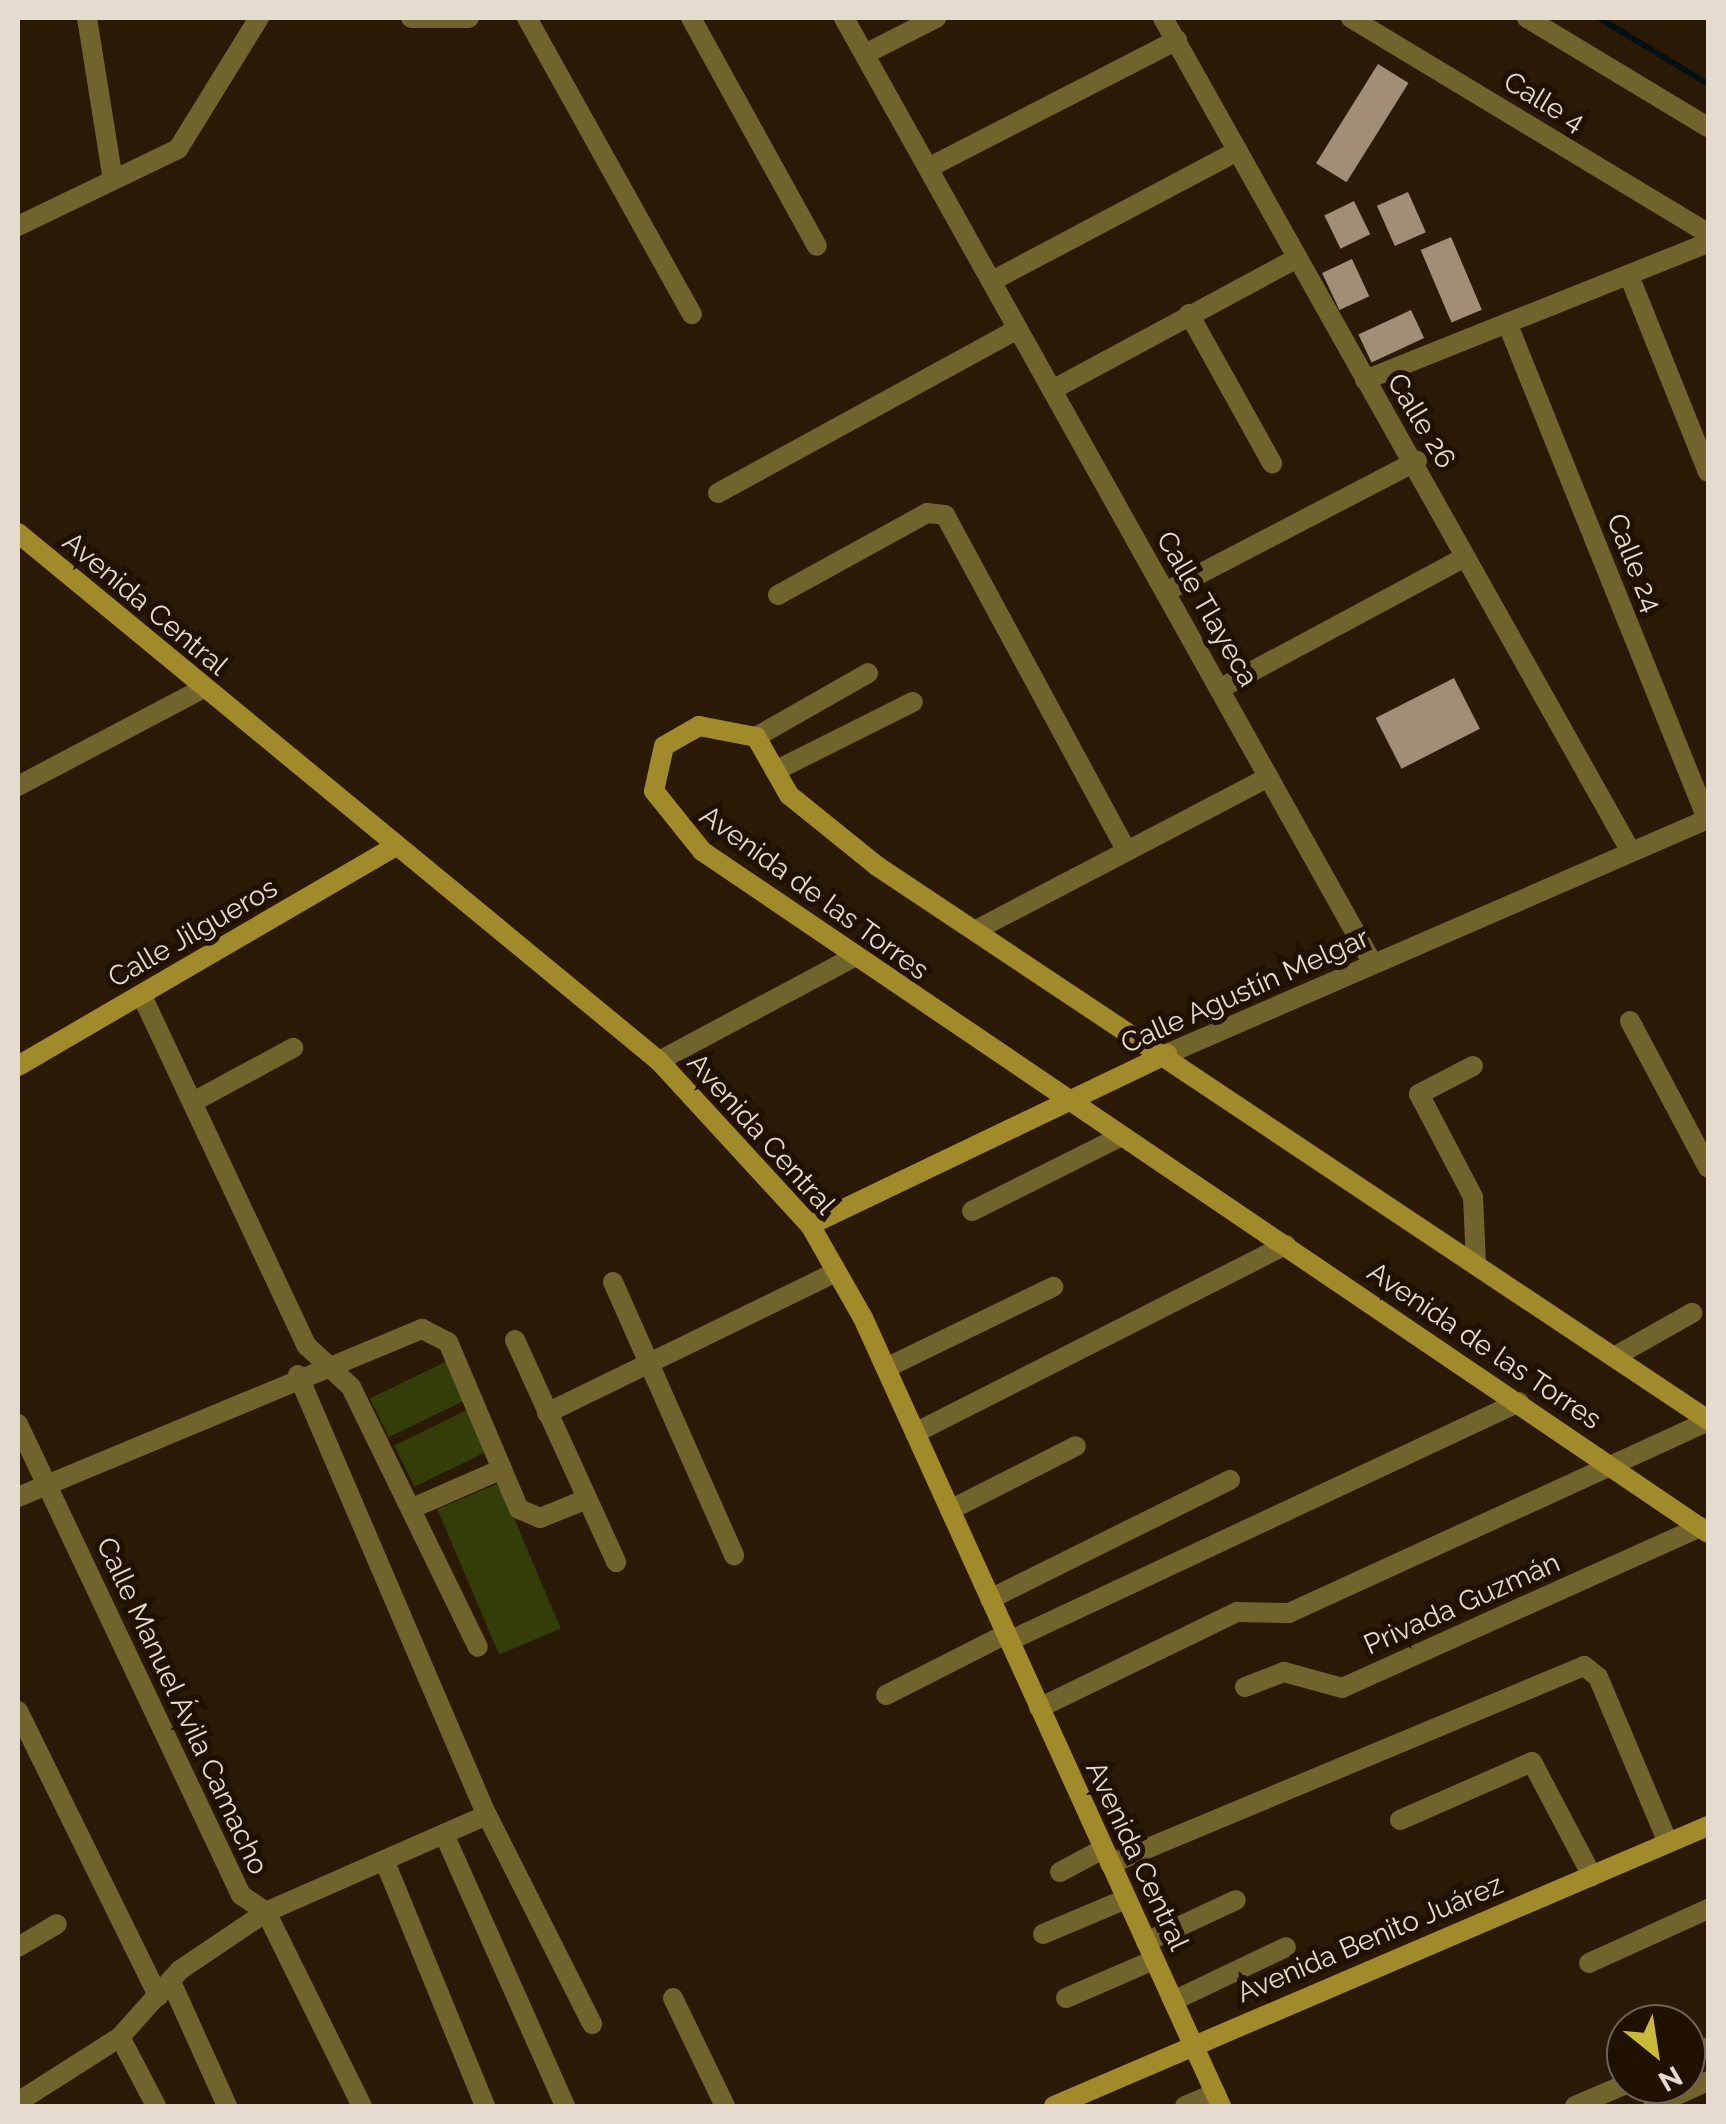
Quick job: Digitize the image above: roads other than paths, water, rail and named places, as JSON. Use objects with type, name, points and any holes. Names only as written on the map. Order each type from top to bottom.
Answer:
[{"type":"main road","name":"Avenida Central","points":[[18,533],[202,689],[659,1061],[810,1225],[886,1368],[1218,2100]]},
{"type":"main road","name":"Avenida de las Torres","points":[[756,737],[698,726],[676,736],[652,769],[654,791],[669,820],[702,850],[1064,1102],[1286,1245],[1704,1530]]},
{"type":"main road","points":[[756,737],[806,812],[1708,1420]]},
{"type":"main road","name":"Calle Jilgueros","points":[[18,1066],[396,846]]},
{"type":"main road","name":"Calle Agustín Melgar","points":[[810,1225],[1167,1054]]},
{"type":"main road","name":"Avenida Benito Juárez","points":[[1054,2106],[1192,2043],[1708,1826]]},
{"type":"street","points":[[86,18],[113,180]]},
{"type":"street","points":[[411,18],[443,24],[469,18]]},
{"type":"street","points":[[527,18],[692,314]]},
{"type":"street","points":[[691,18],[817,246]]},
{"type":"street","name":"Calle Tlayeca","points":[[844,18],[1374,964]]},
{"type":"street","points":[[865,54],[936,18]]},
{"type":"street","name":"Calle 26","points":[[1163,18],[1365,380],[1417,461],[1463,558],[1631,852]]},
{"type":"street","name":"Calle 4","points":[[1351,18],[1708,233]]},
{"type":"street","points":[[1528,18],[1708,127]]},
{"type":"street","points":[[18,226],[178,150],[252,22]]},
{"type":"street","points":[[928,168],[1177,40]]},
{"type":"street","points":[[992,281],[1238,151]]},
{"type":"street","points":[[1365,380],[1630,278],[1708,243]]},
{"type":"street","points":[[1052,390],[1297,258]]},
{"type":"street","points":[[1630,278],[1708,472]]},
{"type":"street","points":[[1189,314],[1272,463]]},
{"type":"street","name":"Calle 24","points":[[1508,325],[1708,819]]},
{"type":"street","points":[[718,493],[1018,329]]},
{"type":"street","points":[[1165,592],[1417,461]]},
{"type":"street","points":[[778,595],[940,512],[1127,851]]},
{"type":"street","points":[[1221,688],[1463,558]]},
{"type":"street","points":[[756,737],[868,673]]},
{"type":"street","points":[[18,786],[202,689]]},
{"type":"street","points":[[775,770],[913,702]]},
{"type":"street","points":[[978,928],[1269,777]]},
{"type":"street","name":"Calle Agustín Melgar","points":[[1167,1054],[1708,819]]},
{"type":"street","points":[[659,1061],[852,958]]},
{"type":"street","points":[[142,996],[322,1366],[351,1387],[415,1508],[478,1648]]},
{"type":"street","points":[[1630,1021],[1708,1168]]},
{"type":"street","points":[[192,1102],[293,1048]]},
{"type":"street","points":[[1473,1066],[1419,1094],[1472,1197],[1476,1264]]},
{"type":"street","points":[[972,1212],[1120,1138]]},
{"type":"street","points":[[915,1433],[1286,1245]]},
{"type":"street","points":[[547,1414],[836,1272]]},
{"type":"street","points":[[612,1282],[652,1362],[734,1555]]},
{"type":"street","points":[[886,1368],[1053,1286]]},
{"type":"street","points":[[1614,1357],[1692,1313]]},
{"type":"street","points":[[18,1498],[298,1375],[434,1331],[448,1342],[502,1469],[529,1518],[587,1499]]},
{"type":"street","points":[[515,1340],[616,1562]]},
{"type":"street","points":[[298,1375],[487,1816],[592,2024]]},
{"type":"street","points":[[886,1695],[1518,1402]]},
{"type":"street","points":[[1039,1708],[1237,1612],[1290,1613],[1607,1463],[1708,1420]]},
{"type":"street","name":"Calle Manuel Ávila Camacho","points":[[18,1424],[240,1896],[266,1912],[362,2106]]},
{"type":"street","points":[[950,1510],[1076,1446]]},
{"type":"street","points":[[415,1508],[502,1469]]},
{"type":"street","points":[[990,1599],[1230,1480]]},
{"type":"street","name":"Privada Guzmán","points":[[1245,1688],[1284,1672],[1342,1688],[1704,1530]]},
{"type":"street","points":[[1060,1872],[1584,1666],[1598,1676],[1668,1843]]},
{"type":"street","points":[[18,1711],[226,2106]]},
{"type":"street","points":[[1400,1820],[1532,1762],[1592,1876]]},
{"type":"street","points":[[19,2098],[120,2036],[165,1990],[266,1912],[487,1816]]},
{"type":"street","points":[[444,1834],[565,2106]]},
{"type":"street","points":[[384,1862],[485,2106]]},
{"type":"street","points":[[1043,1934],[1126,1899]]},
{"type":"street","points":[[1066,1998],[1236,1900]]},
{"type":"street","points":[[1589,1963],[1708,1909]]},
{"type":"street","points":[[18,1946],[57,1924]]},
{"type":"street","points":[[1173,2002],[1286,1947]]},
{"type":"street","points":[[673,1998],[725,2106]]},
{"type":"street","points":[[120,2036],[156,2106]]},
{"type":"street","points":[[1654,2106],[1708,2082]]},
{"type":"street","points":[[1574,2106],[1606,2092]]},
{"type":"street","points":[[1185,2106],[1218,2100]]},
{"type":"waterway","points":[[1599,18],[1708,84]]}]
